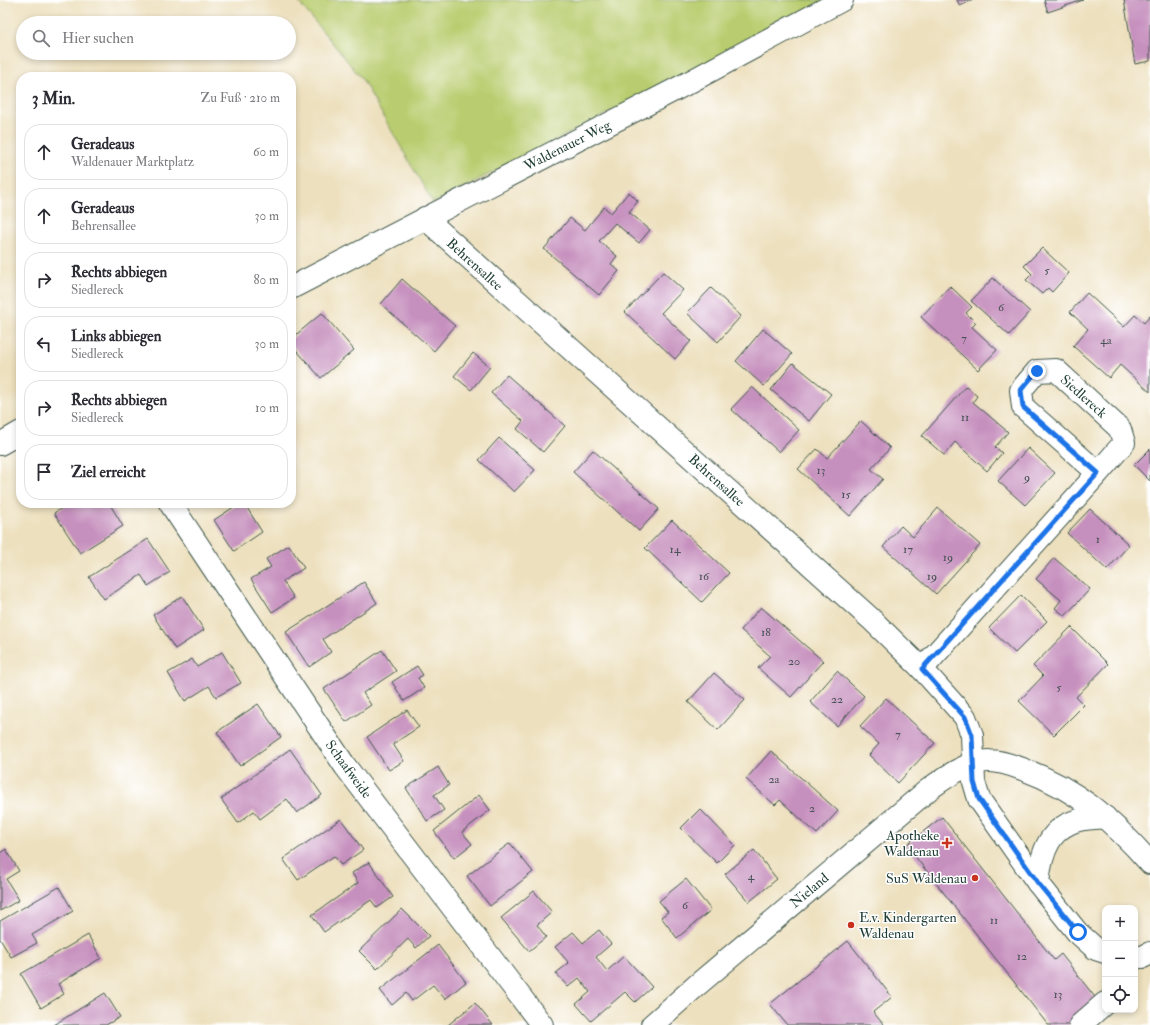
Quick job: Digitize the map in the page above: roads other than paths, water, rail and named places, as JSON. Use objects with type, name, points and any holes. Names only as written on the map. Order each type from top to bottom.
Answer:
[{"type":"street","name":"Waldenauer Weg","points":[[296,285],[684,85],[842,0]]},
{"type":"street","name":"Behrensallee","points":[[425,218],[871,619],[922,669],[965,717],[972,735],[974,782],[979,799],[1038,883],[1078,932],[1096,949],[1102,951]]},
{"type":"street","name":"Siedlereck","points":[[922,669],[1098,473],[1124,443],[1120,429],[1056,370],[1037,371],[1021,390],[1023,407],[1098,473]]},
{"type":"street","points":[[0,444],[16,435]]},
{"type":"street","name":"Schaafweide","points":[[173,508],[345,766],[542,1025]]},
{"type":"street","name":"Nieland","points":[[652,1025],[708,975],[928,790],[949,775],[973,764],[989,760],[1009,764],[1045,777],[1076,795],[1105,817],[1126,836],[1150,863]]},
{"type":"street","points":[[1038,883],[1040,864],[1045,848],[1053,835],[1067,824],[1083,819],[1105,817]]},
{"type":"street","points":[[1138,957],[1143,957],[1150,953]]},
{"type":"street","points":[[1080,1025],[1102,1006]]},
{"type":"place","name":"Apotheke Waldenau","points":[[947,843]]},
{"type":"place","name":"SuS Waldenau","points":[[975,878]]},
{"type":"place","name":"E.v. Kindergarten Waldenau","points":[[851,925]]}]
